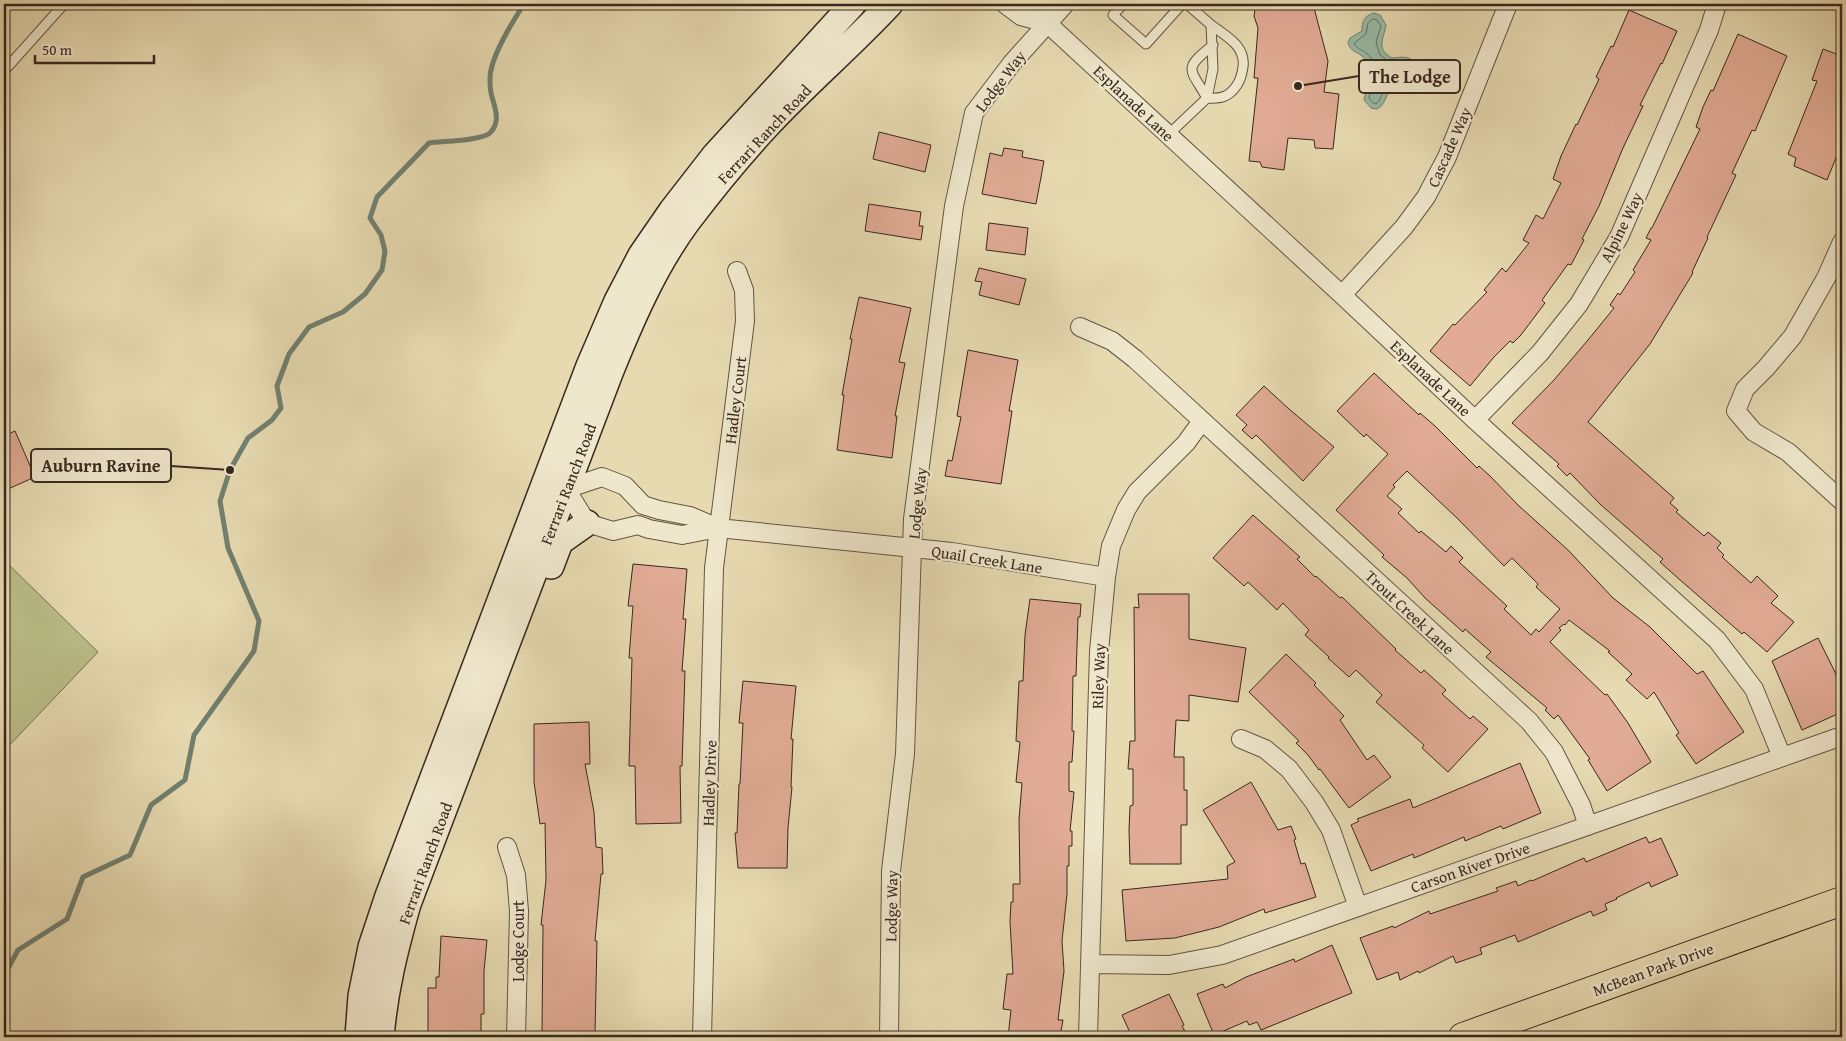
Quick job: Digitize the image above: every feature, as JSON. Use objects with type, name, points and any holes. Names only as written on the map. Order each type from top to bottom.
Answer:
[{"type":"main road","name":"Ferrari Ranch Road","points":[[380,1037],[384,999],[403,920],[480,715],[603,333],[617,301],[641,255],[672,210],[714,156],[852,4]]},
{"type":"main road","name":"Ferrari Ranch Road","points":[[358,1037],[360,996],[371,947],[388,896],[555,486],[660,265],[687,222],[729,170],[769,125],[890,4]]},
{"type":"main road","points":[[480,715],[525,631],[560,542],[587,523]]},
{"type":"main road","name":"McBean Park Drive","points":[[1463,1037],[1842,901]]},
{"type":"street","name":"Esplanade Lane","points":[[1005,4],[1021,16],[1047,24],[1342,295],[1474,420],[1718,640],[1754,689],[1782,757]]},
{"type":"street","points":[[1041,4],[1047,24]]},
{"type":"street","name":"Lodge Way","points":[[889,1037],[891,871],[905,754],[913,519],[954,206],[974,113],[1012,63],[1064,4]]},
{"type":"street","name":"Cascade Way","points":[[1342,295],[1404,227],[1426,197],[1447,157],[1508,4]]},
{"type":"street","name":"Alpine Way","points":[[1474,420],[1540,353],[1579,304],[1619,237],[1709,30],[1716,4]]},
{"type":"street","points":[[1842,242],[1826,278],[1792,336],[1766,368],[1745,389],[1736,411],[1754,432],[1788,452],[1842,501]]},
{"type":"street","name":"Hadley Court","points":[[718,528],[745,321],[744,290],[737,272]]},
{"type":"street","name":"Trout Creek Lane","points":[[1080,327],[1112,341],[1135,359],[1529,721],[1554,752],[1582,805],[1588,826]]},
{"type":"street","name":"Riley Way","points":[[1088,1037],[1099,651],[1111,546],[1137,492],[1186,443],[1202,421]]},
{"type":"street","points":[[555,486],[602,477],[626,486],[643,504],[659,510],[690,516],[718,528]]},
{"type":"street","points":[[555,486],[587,523],[613,531],[638,525],[682,535],[718,528]]},
{"type":"street","points":[[638,525],[643,504]]},
{"type":"street","name":"Quail Creek Lane","points":[[718,528],[952,552],[1106,577]]},
{"type":"street","name":"Hadley Drive","points":[[702,1037],[714,568],[718,528]]},
{"type":"street","name":"Carson River Drive","points":[[1090,964],[1169,965],[1222,955],[1842,736]]},
{"type":"street","points":[[1241,739],[1266,749],[1288,769],[1314,802],[1331,830],[1358,907]]},
{"type":"street","name":"Lodge Court","points":[[507,847],[516,875],[519,911],[516,1037]]},
{"type":"lane","points":[[4,71],[64,4]]},
{"type":"lane","points":[[1123,4],[1113,15],[1146,44],[1182,4]]},
{"type":"lane","points":[[1187,4],[1233,41],[1242,51],[1244,64],[1241,80],[1233,91],[1220,98],[1207,98]]},
{"type":"lane","points":[[1168,135],[1207,98],[1213,69],[1212,25]]},
{"type":"lane","points":[[1207,98],[1192,75],[1192,69],[1194,61],[1213,45]]},
{"type":"shaded area","points":[[4,560],[98,652],[4,751]]},
{"type":"water","points":[[1374,13],[1380,15],[1386,25],[1382,43],[1384,51],[1392,58],[1409,58],[1418,66],[1418,71],[1412,81],[1394,86],[1381,107],[1377,109],[1371,108],[1364,100],[1370,76],[1367,60],[1352,50],[1348,43],[1350,38],[1362,31],[1363,22],[1366,17]]},
{"type":"building","points":[[1256,4],[1313,4],[1328,61],[1324,92],[1339,94],[1333,149],[1315,148],[1314,140],[1288,138],[1284,170],[1262,167],[1260,162],[1249,161],[1258,78],[1254,78],[1258,28],[1254,16]]},
{"type":"building","points":[[1629,10],[1677,31],[1640,105],[1643,106],[1599,206],[1582,239],[1584,240],[1571,265],[1568,264],[1542,300],[1545,303],[1521,335],[1513,343],[1510,341],[1494,357],[1470,386],[1430,351],[1453,324],[1455,325],[1487,292],[1484,290],[1502,268],[1506,272],[1529,243],[1523,240],[1536,215],[1543,219],[1561,183],[1553,179],[1561,156],[1599,79],[1596,77],[1611,46],[1613,47]]},
{"type":"building","points":[[1738,34],[1787,56],[1755,131],[1752,130],[1732,173],[1736,175],[1707,237],[1693,273],[1650,344],[1588,422],[1674,498],[1670,503],[1678,510],[1676,512],[1704,536],[1708,532],[1721,543],[1717,548],[1724,555],[1722,557],[1751,583],[1757,576],[1778,596],[1771,603],[1794,622],[1767,652],[1744,632],[1742,634],[1660,562],[1663,559],[1601,505],[1570,473],[1567,476],[1557,466],[1559,464],[1512,423],[1554,380],[1588,340],[1614,308],[1610,305],[1618,293],[1620,295],[1635,272],[1633,270],[1651,240],[1646,238],[1700,129],[1696,127],[1703,107],[1711,90],[1713,91]]},
{"type":"building","points":[[1823,49],[1842,56],[1842,143],[1827,180],[1794,166],[1796,158],[1788,154],[1817,81],[1812,80]]},
{"type":"building","points":[[879,132],[931,145],[925,172],[873,159]]},
{"type":"building","points":[[1004,148],[1023,151],[1022,157],[1044,161],[1036,204],[982,194],[990,153],[1002,156]]},
{"type":"building","points":[[869,204],[921,212],[919,226],[923,226],[921,240],[865,231]]},
{"type":"building","points":[[989,223],[1028,228],[1025,255],[986,250]]},
{"type":"building","points":[[979,268],[1026,279],[1019,305],[979,295],[982,282],[975,281]]},
{"type":"building","points":[[859,297],[911,308],[899,362],[905,363],[895,416],[897,416],[892,458],[837,450],[844,395],[842,395],[852,339],[850,339]]},
{"type":"building","points":[[968,350],[1018,360],[1009,411],[1012,411],[1001,484],[945,476],[948,460],[952,461],[961,417],[957,416]]},
{"type":"building","points":[[1374,373],[1419,415],[1420,413],[1435,426],[1477,468],[1479,466],[1490,476],[1518,505],[1569,551],[1613,598],[1650,627],[1697,674],[1703,671],[1744,732],[1696,764],[1676,735],[1679,733],[1654,692],[1647,699],[1626,680],[1632,674],[1608,652],[1610,651],[1569,620],[1559,628],[1561,630],[1550,642],[1605,695],[1607,694],[1628,723],[1651,762],[1607,791],[1588,760],[1590,759],[1558,715],[1554,719],[1545,710],[1547,708],[1486,657],[1491,652],[1465,629],[1463,632],[1425,598],[1407,578],[1382,557],[1384,555],[1336,510],[1388,454],[1366,434],[1364,437],[1337,411]],"holes":[[[1407,471],[1504,566],[1512,558],[1538,584],[1536,587],[1560,609],[1539,632],[1536,629],[1531,635],[1504,609],[1507,606],[1459,562],[1463,558],[1451,546],[1446,552],[1421,531],[1419,533],[1398,513],[1402,509],[1387,496],[1395,487],[1393,485]]]},
{"type":"building","points":[[1264,386],[1334,447],[1303,481],[1256,435],[1252,439],[1242,430],[1247,425],[1236,415]]},
{"type":"building","points":[[15,431],[35,477],[8,489],[4,479],[4,436]]},
{"type":"building","points":[[1253,515],[1300,557],[1297,559],[1315,577],[1340,598],[1342,597],[1395,650],[1421,673],[1424,670],[1446,690],[1442,694],[1470,719],[1473,716],[1488,729],[1448,772],[1422,748],[1424,745],[1376,702],[1382,695],[1356,670],[1349,677],[1305,635],[1309,630],[1283,603],[1277,610],[1248,582],[1244,586],[1213,558]]},
{"type":"building","points":[[633,564],[687,569],[683,619],[686,619],[682,671],[685,671],[682,766],[680,766],[681,823],[636,824],[635,766],[629,766],[632,658],[629,658],[633,606],[628,606]]},
{"type":"building","points":[[1138,594],[1189,594],[1189,639],[1246,648],[1238,702],[1189,695],[1189,721],[1176,720],[1174,757],[1184,757],[1184,790],[1187,790],[1187,825],[1181,825],[1181,864],[1130,864],[1129,830],[1130,806],[1133,805],[1133,769],[1128,769],[1130,741],[1135,741],[1134,607],[1139,608]]},
{"type":"building","points":[[1030,599],[1081,604],[1080,617],[1078,617],[1076,676],[1073,676],[1072,731],[1074,731],[1072,762],[1069,762],[1069,791],[1074,792],[1070,831],[1072,831],[1072,846],[1069,846],[1067,894],[1062,941],[1064,971],[1058,1020],[1063,1020],[1060,1037],[1008,1037],[1011,1010],[1003,1009],[1007,974],[1013,974],[1010,921],[1013,884],[1020,884],[1019,819],[1022,783],[1016,782],[1020,742],[1016,741],[1019,681],[1023,681],[1025,635]]},
{"type":"building","points":[[1818,638],[1835,672],[1842,693],[1842,712],[1802,730],[1772,661]]},
{"type":"building","points":[[1286,654],[1316,683],[1314,685],[1344,716],[1340,720],[1367,760],[1374,755],[1391,777],[1349,808],[1320,769],[1296,743],[1299,741],[1249,692]]},
{"type":"building","points":[[743,681],[796,686],[791,739],[793,739],[792,787],[787,868],[738,868],[735,833],[737,833],[740,784],[743,723],[739,723]]},
{"type":"building","points":[[589,722],[590,764],[585,764],[594,812],[596,847],[602,848],[603,874],[601,874],[595,941],[597,941],[595,1033],[542,1033],[543,925],[541,925],[546,880],[545,823],[540,824],[534,782],[534,724]]},
{"type":"building","points":[[1520,763],[1541,813],[1503,829],[1501,826],[1465,841],[1464,837],[1414,858],[1413,854],[1371,871],[1351,825],[1359,821],[1357,819],[1410,799],[1413,808]]},
{"type":"building","points":[[1251,782],[1278,830],[1291,826],[1296,839],[1294,840],[1301,864],[1305,863],[1316,897],[1265,913],[1264,909],[1219,927],[1175,938],[1126,941],[1122,890],[1228,879],[1227,866],[1235,862],[1203,810]]},
{"type":"building","points":[[1646,837],[1649,843],[1661,838],[1678,875],[1651,887],[1649,882],[1605,904],[1607,910],[1593,916],[1591,911],[1518,942],[1515,935],[1480,948],[1482,954],[1456,963],[1453,956],[1400,980],[1398,972],[1377,980],[1360,938],[1393,926],[1394,928],[1429,911],[1430,914],[1498,891],[1496,888],[1516,881],[1518,886],[1532,881],[1584,858],[1586,862]]},
{"type":"building","points":[[441,936],[487,940],[484,971],[484,1014],[481,1014],[481,1037],[428,1037],[428,988],[436,988],[436,977],[439,977]]},
{"type":"building","points":[[1332,945],[1352,993],[1261,1030],[1257,1022],[1249,1025],[1247,1021],[1214,1035],[1197,994],[1223,984],[1225,988],[1246,977],[1294,959],[1295,962]]},
{"type":"building","points":[[1169,994],[1188,1037],[1132,1037],[1122,1015]]},
{"type":"waterway","points":[[4,976],[18,950],[67,919],[83,877],[130,855],[151,805],[185,780],[194,735],[254,651],[259,621],[228,548],[220,501],[230,470],[248,438],[272,420],[281,408],[277,386],[289,354],[309,327],[343,312],[365,294],[382,270],[385,251],[381,235],[370,218],[377,197],[429,143],[478,138],[490,133],[494,128],[496,118],[490,89],[491,69],[503,39],[524,4]]},
{"type":"place","name":"The Lodge","points":[[1298,86]]},
{"type":"place","name":"Auburn Ravine","points":[[230,470]]}]
